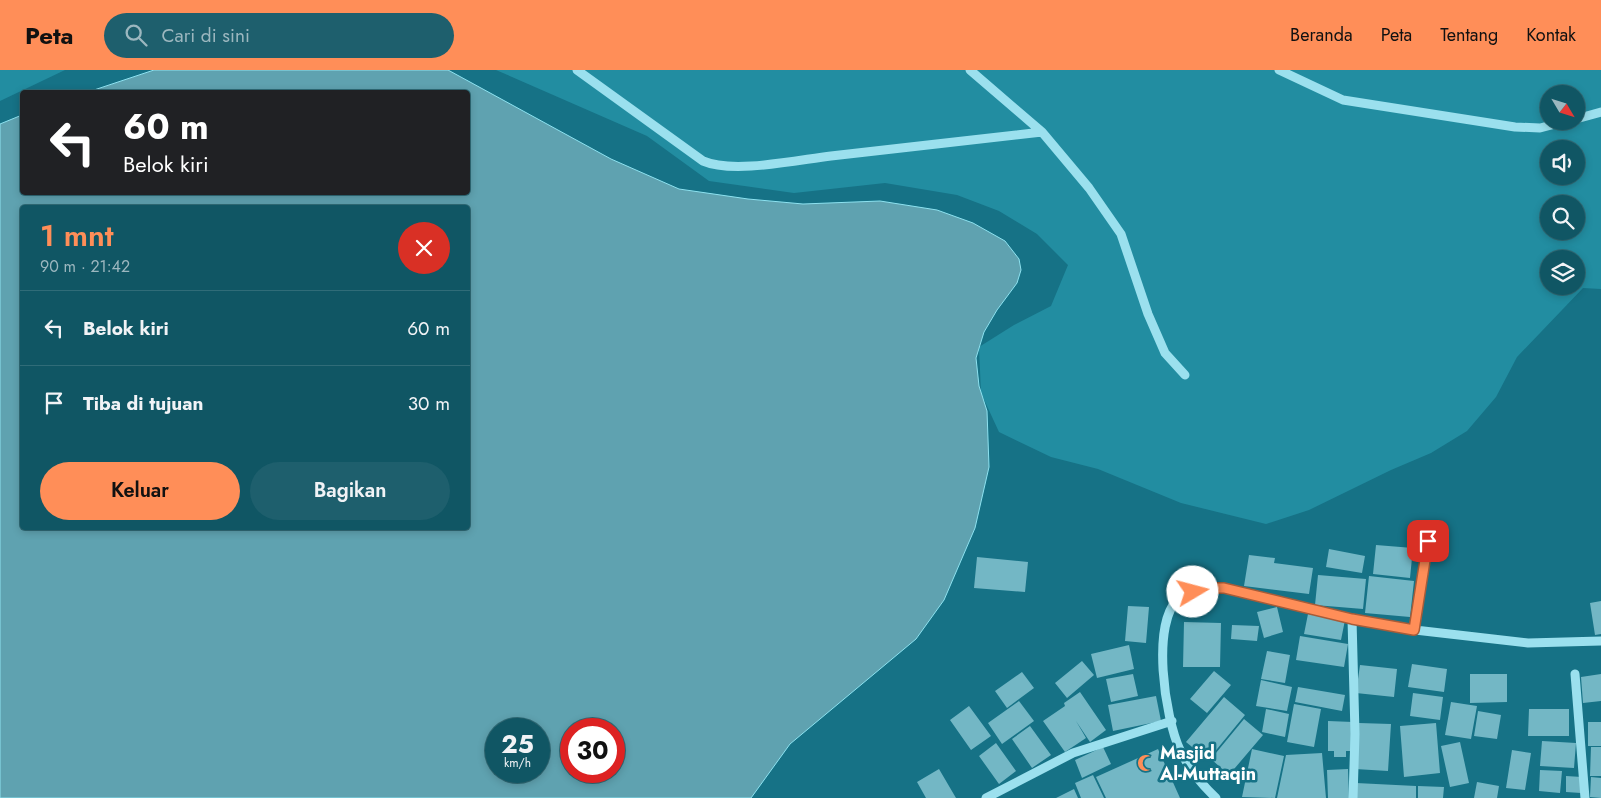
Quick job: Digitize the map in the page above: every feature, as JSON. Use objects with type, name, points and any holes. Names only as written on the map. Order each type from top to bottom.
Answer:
[{"type":"street","points":[[577,70],[703,161],[714,166],[728,167],[782,162],[1042,132]]},
{"type":"street","points":[[970,70],[1042,132],[1089,188],[1121,234],[1148,314],[1165,353],[1185,375]]},
{"type":"street","points":[[1279,70],[1343,100],[1515,127],[1540,128]]},
{"type":"street","points":[[1585,116],[1601,112]]},
{"type":"street","points":[[1414,630],[1428,541]]},
{"type":"street","points":[[1216,798],[1200,784],[1179,748],[1166,687],[1162,645],[1165,624],[1172,606],[1182,596],[1204,588],[1224,588],[1352,619],[1414,630],[1528,643],[1601,641]]},
{"type":"street","points":[[1352,619],[1355,734],[1353,798]]},
{"type":"street","points":[[1575,674],[1586,798]]},
{"type":"street","points":[[986,798],[1073,753],[1172,721]]},
{"type":"shaded area","points":[[0,70],[65,70],[20,90],[0,101]]},
{"type":"shaded area","points":[[154,70],[448,70],[611,159],[679,189],[748,199],[803,204],[880,201],[937,210],[973,223],[1005,241],[1019,259],[1021,270],[1017,283],[997,310],[984,332],[976,358],[979,386],[987,411],[989,467],[975,528],[944,600],[916,639],[790,744],[751,798],[0,798],[0,124],[20,116],[20,195],[470,195],[470,90],[94,90]]},
{"type":"shaded area","points":[[496,70],[1601,70],[1601,289],[1585,288],[1585,250],[1540,250],[1540,295],[1576,295],[1517,357],[1496,397],[1467,431],[1431,453],[1391,470],[1309,510],[1266,524],[1181,503],[1098,469],[1051,457],[999,432],[981,393],[979,347],[1014,325],[1051,306],[1068,265],[1037,234],[999,211],[957,195],[885,183],[794,193],[709,181],[647,136]]},
{"type":"building","points":[[1376,545],[1413,548],[1410,578],[1373,574]]},
{"type":"building","points":[[1329,549],[1365,556],[1362,573],[1326,567]]},
{"type":"building","points":[[1249,555],[1275,558],[1274,563],[1313,568],[1309,594],[1244,586]]},
{"type":"building","points":[[977,557],[1028,562],[1025,592],[974,588]]},
{"type":"building","points":[[1318,575],[1366,579],[1363,609],[1315,605]]},
{"type":"building","points":[[1369,576],[1414,581],[1410,617],[1365,613]]},
{"type":"building","points":[[1601,601],[1601,634],[1595,635],[1590,603]]},
{"type":"building","points":[[1128,606],[1149,607],[1146,643],[1125,641]]},
{"type":"building","points":[[1277,607],[1283,632],[1264,638],[1257,612]]},
{"type":"building","points":[[1308,614],[1345,620],[1341,640],[1304,634]]},
{"type":"building","points":[[1184,622],[1221,623],[1220,667],[1183,667]]},
{"type":"building","points":[[1232,625],[1259,626],[1257,641],[1231,639]]},
{"type":"building","points":[[1300,636],[1348,644],[1344,667],[1296,660]]},
{"type":"building","points":[[1129,645],[1134,669],[1097,678],[1091,654]]},
{"type":"building","points":[[1267,651],[1290,655],[1285,683],[1261,679]]},
{"type":"building","points":[[1082,661],[1094,675],[1067,698],[1055,683]]},
{"type":"building","points":[[1412,664],[1447,669],[1444,692],[1408,687]]},
{"type":"building","points":[[1360,665],[1397,669],[1394,697],[1356,693]]},
{"type":"building","points":[[1214,671],[1231,685],[1207,713],[1190,699]]},
{"type":"building","points":[[1022,672],[1034,688],[1007,708],[995,691]]},
{"type":"building","points":[[1133,674],[1138,696],[1111,702],[1106,679]]},
{"type":"building","points":[[1470,674],[1507,674],[1507,702],[1470,703]]},
{"type":"building","points":[[1601,674],[1601,701],[1583,703],[1581,677]]},
{"type":"building","points":[[1261,680],[1292,687],[1287,711],[1256,706]]},
{"type":"building","points":[[1298,687],[1345,695],[1342,711],[1295,702]]},
{"type":"building","points":[[1080,692],[1106,730],[1090,742],[1076,721],[1086,738],[1065,752],[1043,721],[1065,706],[1064,703]]},
{"type":"building","points":[[1413,693],[1443,697],[1440,720],[1410,716]]},
{"type":"building","points":[[1156,696],[1161,721],[1113,731],[1108,705]]},
{"type":"building","points":[[1224,697],[1245,715],[1208,760],[1186,742]]},
{"type":"building","points":[[1019,701],[1034,721],[1002,744],[988,723]]},
{"type":"building","points":[[1451,702],[1477,706],[1471,739],[1445,735]]},
{"type":"building","points":[[1294,704],[1321,709],[1314,747],[1287,742]]},
{"type":"building","points":[[969,706],[991,736],[971,750],[950,720]]},
{"type":"building","points":[[1266,709],[1289,714],[1285,737],[1262,732]]},
{"type":"building","points":[[1529,709],[1569,709],[1569,736],[1528,736]]},
{"type":"building","points":[[1478,711],[1501,715],[1497,739],[1474,736]]},
{"type":"building","points":[[1244,719],[1263,735],[1229,775],[1211,759]]},
{"type":"building","points":[[1328,721],[1353,722],[1352,751],[1346,751],[1346,757],[1334,757],[1334,751],[1328,751]]},
{"type":"building","points":[[1588,722],[1601,722],[1601,746],[1588,746]]},
{"type":"building","points":[[1359,723],[1391,724],[1388,771],[1355,769]]},
{"type":"building","points":[[1436,723],[1440,773],[1404,777],[1400,726]]},
{"type":"building","points":[[1030,726],[1051,755],[1032,768],[1012,739]]},
{"type":"building","points":[[1542,741],[1576,743],[1574,768],[1540,766]]},
{"type":"building","points":[[1460,742],[1469,783],[1450,787],[1441,746]]},
{"type":"building","points":[[996,743],[1016,771],[999,784],[979,756]]},
{"type":"building","points":[[1103,747],[1111,764],[1082,778],[1075,760]]},
{"type":"building","points":[[1591,747],[1601,747],[1601,776],[1590,776]]},
{"type":"building","name":"Masjid Al-Muttaqin","points":[[1158,749],[1180,798],[1106,798],[1096,777]]},
{"type":"building","points":[[1252,749],[1284,756],[1275,798],[1242,797]]},
{"type":"building","points":[[1512,750],[1531,753],[1525,790],[1506,788]]},
{"type":"building","points":[[1322,753],[1326,798],[1277,798],[1286,755]]},
{"type":"building","points":[[939,769],[956,798],[926,798],[917,782]]},
{"type":"building","points":[[1348,769],[1349,798],[1328,798],[1327,770]]},
{"type":"building","points":[[1540,770],[1562,771],[1560,793],[1539,791]]},
{"type":"building","points":[[1093,775],[1104,798],[1081,798],[1075,783]]},
{"type":"building","points":[[1566,776],[1582,777],[1581,793],[1566,792]]},
{"type":"building","points":[[1591,777],[1601,778],[1601,798],[1590,797]]},
{"type":"building","points":[[1477,782],[1499,786],[1497,798],[1474,798]]},
{"type":"building","points":[[1356,783],[1416,786],[1416,798],[1355,798]]},
{"type":"building","points":[[1418,786],[1444,787],[1443,798],[1418,798]]},
{"type":"building","points":[[1074,789],[1078,798],[1056,798]]},
{"type":"place","name":"Masjid Al-Muttaqin","points":[[1146,763]]},
{"type":"route","points":[[1193,592],[1204,588],[1224,588],[1352,619],[1414,630],[1428,541]]}]
